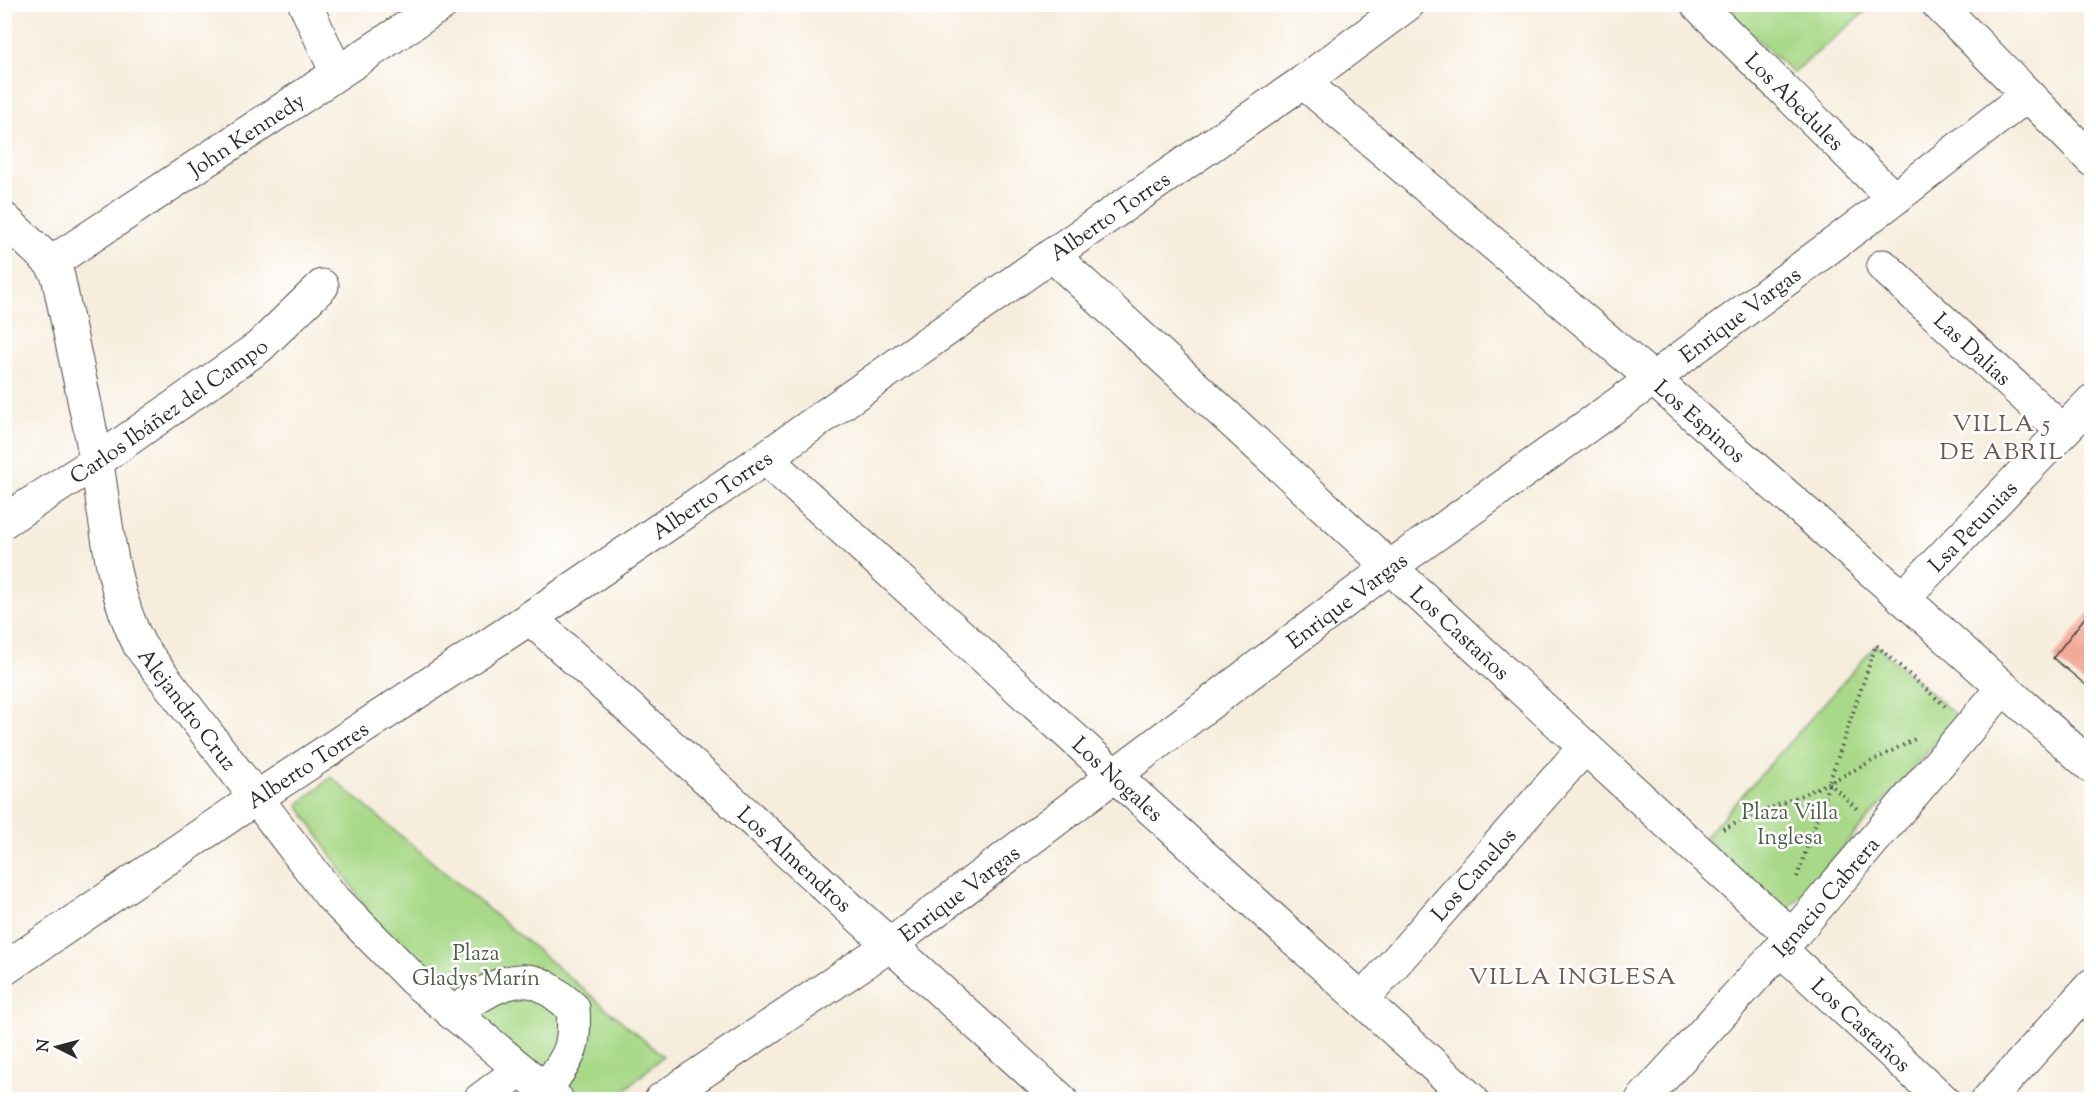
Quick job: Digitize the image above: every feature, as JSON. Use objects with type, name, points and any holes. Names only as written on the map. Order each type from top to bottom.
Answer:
[{"type":"street","points":[[305,4],[337,73]]},
{"type":"street","name":"John Kennedy","points":[[51,263],[442,4]]},
{"type":"street","name":"Alberto Torres","points":[[5,968],[765,459],[1052,255],[1303,82],[1408,4]]},
{"type":"street","name":"Los Abedules","points":[[1697,4],[1894,199]]},
{"type":"street","points":[[1938,4],[2091,160]]},
{"type":"street","name":"Los Espinos","points":[[1303,82],[1653,380],[1903,598],[2091,767]]},
{"type":"street","name":"Enrique Vargas","points":[[661,1100],[890,945],[1390,567],[1653,380],[1894,199],[2027,95]]},
{"type":"street","name":"Alejandro Cruz","points":[[4,219],[51,263],[58,276],[96,462],[118,593],[128,623],[140,646],[331,896],[413,979],[541,1086]]},
{"type":"street","name":"Los Castaños","points":[[1052,255],[1584,748],[1786,942],[1943,1100]]},
{"type":"street","name":"Las Dalias","points":[[1883,266],[2063,431]]},
{"type":"street","name":"Carlos Ibáñez del Campo","points":[[4,521],[96,462],[259,348],[322,286]]},
{"type":"street","name":"Lsa Petunias","points":[[1903,598],[2091,401]]},
{"type":"street","name":"Los Nogales","points":[[765,459],[1472,1100]]},
{"type":"street","name":"Los Almendros","points":[[530,618],[1061,1100]]},
{"type":"street","name":"Ignacio Cabrera","points":[[1642,1100],[1786,942],[2003,688]]},
{"type":"street","name":"Los Canelos","points":[[1362,1000],[1584,748]]},
{"type":"street","points":[[453,1013],[511,981],[534,982],[556,994],[573,1008],[575,1034],[569,1056],[541,1086],[480,1100]]},
{"type":"street","points":[[1988,1100],[2091,985]]},
{"type":"path","points":[[1796,880],[1876,645],[1950,710]]},
{"type":"path","points":[[1714,833],[1829,783],[1918,738]]},
{"type":"path","points":[[1829,783],[1860,812]]},
{"type":"green space","points":[[1722,5],[1873,5],[1793,73]]},
{"type":"green space","name":"Plaza Villa Inglesa","points":[[1876,645],[1958,717],[1785,913],[1704,838]]},
{"type":"green space","name":"Plaza Gladys Marín","points":[[331,777],[663,1056],[615,1099],[557,1099],[413,979],[298,805]]},
{"type":"building","points":[[2090,611],[2092,613],[2092,690],[2053,658]]},
{"type":"district","name":"VILLA 5 DE ABRIL","points":[[2002,437]]},
{"type":"district","name":"VILLA INGLESA","points":[[1573,976]]}]
